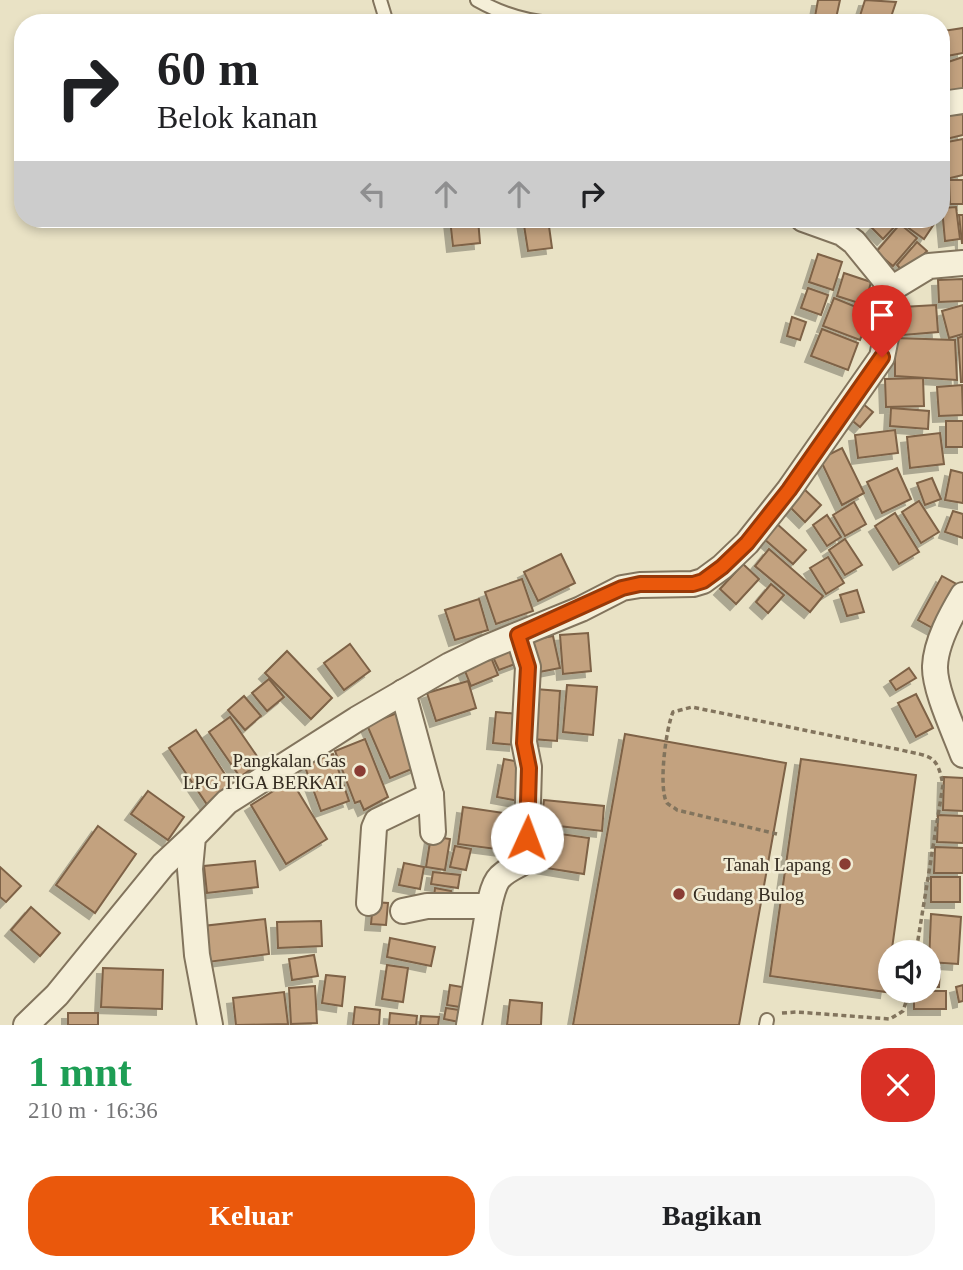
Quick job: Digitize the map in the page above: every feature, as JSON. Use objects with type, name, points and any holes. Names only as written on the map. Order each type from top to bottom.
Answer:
[{"type":"street","points":[[26,1025],[57,995],[156,873],[227,802],[242,791],[450,666],[622,588],[640,584],[693,584],[703,581],[747,543],[789,490],[882,357],[892,308],[891,289],[854,242],[842,233],[828,228]]},
{"type":"street","points":[[891,289],[929,265],[963,263]]},
{"type":"street","points":[[963,595],[952,614],[937,652],[935,667],[963,755]]},
{"type":"street","points":[[469,1025],[494,884],[499,874],[520,864],[527,838],[529,768],[524,743],[528,667],[518,635]]},
{"type":"street","points":[[403,692],[431,795],[433,832]]},
{"type":"street","points":[[369,904],[374,828],[377,821],[431,795]]},
{"type":"street","points":[[193,837],[190,869],[194,923],[210,1025]]},
{"type":"street","points":[[403,911],[427,906],[489,906]]},
{"type":"lane","points":[[477,0],[506,14]]},
{"type":"path","points":[[777,834],[677,810],[668,804],[663,758],[673,712],[692,707],[901,750],[929,757],[939,766],[943,785],[918,940]]},
{"type":"path","points":[[766,1022],[778,1014],[796,1012],[890,1019],[903,1011],[906,1003]]},
{"type":"building","points":[[818,0],[840,0],[837,14],[815,14]]},
{"type":"building","points":[[865,0],[896,2],[892,14],[861,14]]},
{"type":"building","points":[[963,28],[963,53],[950,55],[950,30]]},
{"type":"building","points":[[963,57],[963,90],[950,94],[950,61]]},
{"type":"building","points":[[963,107],[963,135],[950,138],[950,109]]},
{"type":"building","points":[[963,139],[963,175],[950,178],[950,141]]},
{"type":"building","points":[[950,180],[963,180],[963,204],[950,204]]},
{"type":"building","points":[[950,207],[956,207],[960,239],[945,241],[944,228],[950,228]]},
{"type":"building","points":[[959,215],[963,215],[963,243],[962,243]]},
{"type":"building","points":[[451,228],[479,228],[480,243],[453,246]]},
{"type":"building","points":[[524,228],[549,228],[552,248],[528,251]]},
{"type":"building","points":[[872,228],[893,228],[883,239]]},
{"type":"building","points":[[897,228],[905,228],[917,238],[893,266],[876,252]]},
{"type":"building","points":[[909,228],[931,228],[924,239]]},
{"type":"building","points":[[917,242],[927,251],[905,274],[897,265]]},
{"type":"building","points":[[818,254],[842,262],[833,290],[809,282]]},
{"type":"building","points":[[844,273],[871,282],[865,305],[837,296]]},
{"type":"building","points":[[963,279],[963,301],[939,302],[938,280]]},
{"type":"building","points":[[808,288],[828,295],[821,315],[801,308]]},
{"type":"building","points":[[834,298],[871,313],[860,340],[823,326]]},
{"type":"building","points":[[936,305],[938,332],[903,335],[902,307]]},
{"type":"building","points":[[963,305],[963,334],[949,338],[942,311]]},
{"type":"building","points":[[792,317],[806,322],[800,340],[787,336]]},
{"type":"building","points":[[822,329],[858,343],[848,370],[811,356]]},
{"type":"building","points":[[963,336],[963,382],[961,382],[958,338]]},
{"type":"building","points":[[895,338],[955,340],[957,380],[895,376]]},
{"type":"building","points":[[923,378],[924,406],[886,407],[885,379]]},
{"type":"building","points":[[962,385],[963,415],[939,416],[937,387]]},
{"type":"building","points":[[862,403],[873,412],[860,427],[849,418]]},
{"type":"building","points":[[891,408],[929,411],[928,429],[890,426]]},
{"type":"building","points":[[946,421],[963,421],[963,447],[946,447]]},
{"type":"building","points":[[895,430],[898,453],[858,458],[855,435]]},
{"type":"building","points":[[940,433],[944,464],[910,468],[907,437]]},
{"type":"building","points":[[842,448],[864,493],[842,505],[820,459]]},
{"type":"building","points":[[897,468],[911,499],[882,513],[867,482]]},
{"type":"building","points":[[951,470],[963,473],[963,503],[945,500]]},
{"type":"building","points":[[932,478],[941,499],[925,505],[917,483]]},
{"type":"building","points":[[803,488],[821,505],[805,522],[787,504]]},
{"type":"building","points":[[919,501],[939,532],[921,543],[902,512]]},
{"type":"building","points":[[854,502],[866,524],[845,536],[833,515]]},
{"type":"building","points":[[953,511],[963,514],[963,538],[945,532]]},
{"type":"building","points":[[895,513],[919,552],[899,564],[875,526]]},
{"type":"building","points":[[827,515],[841,537],[827,546],[813,525]]},
{"type":"building","points":[[776,523],[806,550],[793,564],[763,538]]},
{"type":"building","points":[[845,539],[862,565],[845,575],[829,550]]},
{"type":"building","points":[[769,549],[823,596],[810,612],[755,566]]},
{"type":"building","points":[[561,554],[575,583],[538,601],[524,572]]},
{"type":"building","points":[[828,557],[844,583],[826,594],[810,568]]},
{"type":"building","points":[[743,564],[759,579],[736,604],[720,589]]},
{"type":"building","points":[[942,576],[960,586],[936,630],[918,620]]},
{"type":"building","points":[[522,579],[533,611],[496,624],[485,592]]},
{"type":"building","points":[[771,584],[784,595],[768,613],[756,602]]},
{"type":"building","points":[[857,590],[864,612],[847,616],[840,595]]},
{"type":"building","points":[[479,599],[488,630],[455,640],[445,610]]},
{"type":"building","points":[[588,633],[591,671],[563,674],[560,635]]},
{"type":"building","points":[[553,636],[560,668],[534,673],[527,641]]},
{"type":"building","points":[[350,644],[370,671],[344,690],[324,663]]},
{"type":"building","points":[[517,647],[523,661],[499,670],[493,657]]},
{"type":"building","points":[[287,651],[332,698],[311,719],[265,673]]},
{"type":"building","points":[[490,655],[498,675],[471,686],[463,666]]},
{"type":"building","points":[[909,668],[916,678],[896,690],[890,681]]},
{"type":"building","points":[[269,679],[284,697],[267,711],[252,693]]},
{"type":"building","points":[[468,681],[476,708],[436,721],[427,693]]},
{"type":"building","points":[[567,685],[597,687],[593,735],[563,732]]},
{"type":"building","points":[[535,689],[560,691],[557,741],[532,739]]},
{"type":"building","points":[[916,694],[933,728],[916,737],[898,703]]},
{"type":"building","points":[[244,696],[261,716],[245,730],[228,710]]},
{"type":"building","points":[[496,712],[518,714],[515,745],[493,743]]},
{"type":"building","points":[[397,713],[419,766],[390,778],[367,725]]},
{"type":"building","points":[[230,717],[261,762],[240,777],[209,732]]},
{"type":"building","points":[[196,730],[234,788],[208,806],[169,748]]},
{"type":"building","name":"Gudang Bulog","points":[[625,734],[786,763],[739,1025],[573,1025]]},
{"type":"building","name":"Pangkalan Gas LPG TIGA BERKAT","points":[[365,739],[388,797],[364,810],[360,801],[355,803],[335,751]]},
{"type":"building","points":[[333,754],[349,801],[321,811],[304,764]]},
{"type":"building","points":[[504,759],[525,763],[519,801],[497,797]]},
{"type":"building","name":"Tanah Lapang","points":[[801,759],[916,775],[893,940],[878,940],[878,991],[770,976]]},
{"type":"building","points":[[944,777],[963,778],[963,811],[943,810]]},
{"type":"building","points":[[291,780],[327,839],[286,864],[251,805]]},
{"type":"building","points":[[148,791],[184,817],[168,840],[131,814]]},
{"type":"building","points":[[544,800],[604,806],[602,831],[541,824]]},
{"type":"building","points":[[463,807],[524,816],[519,852],[458,844]]},
{"type":"building","points":[[938,815],[963,816],[963,843],[937,842]]},
{"type":"building","points":[[98,826],[136,854],[95,913],[56,885]]},
{"type":"building","points":[[540,831],[589,838],[584,874],[534,866]]},
{"type":"building","points":[[431,836],[450,839],[445,870],[426,867]]},
{"type":"building","points":[[455,846],[471,849],[466,870],[450,867]]},
{"type":"building","points":[[935,847],[963,848],[963,873],[934,873]]},
{"type":"building","points":[[255,861],[258,887],[207,893],[204,866]]},
{"type":"building","points":[[404,863],[424,867],[420,889],[399,885]]},
{"type":"building","points":[[0,867],[21,886],[6,902],[0,897]]},
{"type":"building","points":[[433,872],[460,875],[458,888],[431,884]]},
{"type":"building","points":[[931,877],[960,877],[960,902],[931,902]]},
{"type":"building","points":[[435,888],[451,891],[449,900],[434,897]]},
{"type":"building","points":[[373,902],[388,903],[386,925],[371,924]]},
{"type":"building","points":[[31,907],[60,933],[40,956],[11,930]]},
{"type":"building","points":[[931,914],[961,917],[958,964],[941,963],[941,940],[930,940]]},
{"type":"building","points":[[265,919],[269,954],[208,962],[203,926]]},
{"type":"building","points":[[321,921],[322,946],[278,948],[277,922]]},
{"type":"building","points":[[390,938],[435,947],[431,966],[387,957]]},
{"type":"building","points":[[314,955],[318,976],[292,980],[289,959]]},
{"type":"building","points":[[387,965],[408,968],[403,1002],[382,999]]},
{"type":"building","points":[[103,968],[163,970],[162,1009],[101,1007]]},
{"type":"building","points":[[326,975],[345,977],[342,1006],[322,1003]]},
{"type":"building","points":[[450,985],[468,988],[466,1008],[447,1005]]},
{"type":"building","points":[[963,985],[963,1001],[959,1002],[956,987]]},
{"type":"building","points":[[315,986],[317,1023],[291,1024],[289,988]]},
{"type":"building","points":[[941,991],[946,991],[946,1009],[914,1009],[914,1003],[941,1003]]},
{"type":"building","points":[[284,992],[288,1024],[236,1025],[233,998]]},
{"type":"building","points":[[510,1000],[542,1003],[541,1025],[507,1025]]},
{"type":"building","points":[[355,1007],[380,1010],[379,1025],[353,1025]]},
{"type":"building","points":[[446,1008],[466,1011],[464,1023],[444,1019]]},
{"type":"building","points":[[68,1013],[98,1013],[98,1025],[68,1025]]},
{"type":"building","points":[[390,1013],[417,1016],[416,1025],[389,1025]]},
{"type":"building","points":[[421,1016],[439,1017],[438,1025],[420,1025]]},
{"type":"place","name":"Pangkalan Gas LPG TIGA BERKAT","points":[[360,771]]},
{"type":"place","name":"Tanah Lapang","points":[[845,864]]},
{"type":"place","name":"Gudang Bulog","points":[[679,894]]},
{"type":"route","points":[[527,838],[529,768],[524,743],[528,667],[518,635],[622,588],[640,584],[693,584],[703,581],[722,567],[747,543],[789,490],[882,357]]}]
